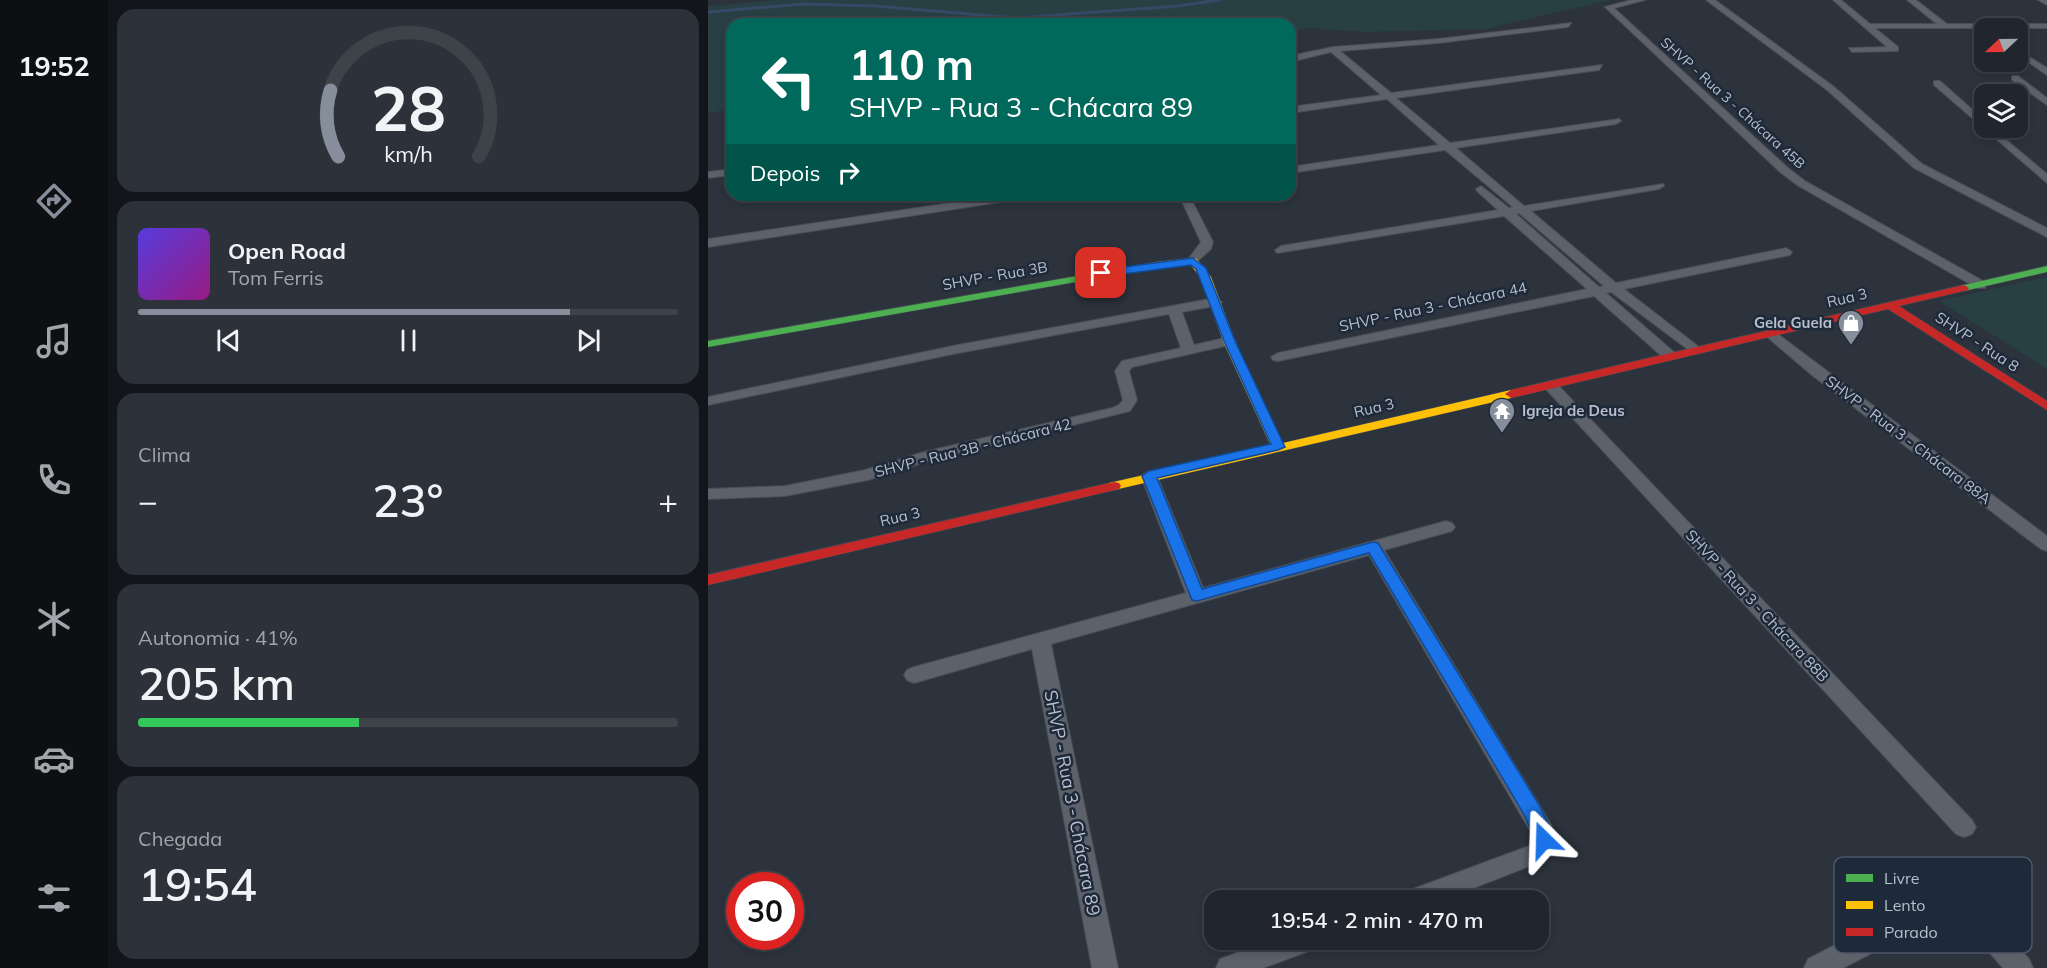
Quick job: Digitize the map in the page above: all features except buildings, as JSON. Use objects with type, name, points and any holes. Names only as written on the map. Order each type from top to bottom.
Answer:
[{"type":"main road","points":[[1193,261],[1206,277],[1229,341],[1278,447]]},
{"type":"main road","name":"SHVP - Rua 3B","points":[[708,344],[1125,269],[1193,261]]},
{"type":"main road","name":"Rua 3","points":[[708,580],[2047,268]]},
{"type":"main road","name":"SHVP - Rua 8","points":[[1889,305],[2047,406]]},
{"type":"street","name":"SHVP - Rua 3 - Chácara 45B","points":[[1641,0],[1618,3],[1609,7],[1794,178],[1981,285]]},
{"type":"street","points":[[1710,0],[1830,88],[1918,166],[2047,233]]},
{"type":"street","points":[[1837,0],[1894,49],[1852,50]]},
{"type":"street","points":[[1911,0],[1944,25]]},
{"type":"street","points":[[2042,0],[2047,3]]},
{"type":"street","points":[[1296,57],[1327,50],[1438,41],[1568,25]]},
{"type":"street","points":[[1868,26],[1974,27]]},
{"type":"street","points":[[2028,26],[2047,26]]},
{"type":"street","points":[[1327,50],[1381,97],[1434,148],[1670,356]]},
{"type":"street","points":[[2028,59],[2047,72]]},
{"type":"street","points":[[1296,109],[1599,67]]},
{"type":"street","points":[[2015,78],[2047,102]]},
{"type":"street","points":[[1937,84],[1974,116]]},
{"type":"street","points":[[1381,97],[1447,147],[1612,287],[1694,350]]},
{"type":"street","points":[[1296,169],[1616,121]]},
{"type":"street","points":[[2000,138],[2047,180]]},
{"type":"street","points":[[708,175],[726,173]]},
{"type":"street","points":[[1281,250],[1659,186]]},
{"type":"street","points":[[708,243],[986,201]]},
{"type":"street","points":[[1187,201],[1208,242],[1193,261]]},
{"type":"street","name":"SHVP - Rua 3 - Chácara 44","points":[[1278,357],[1786,252]]},
{"type":"street","points":[[708,401],[958,349],[1215,302]]},
{"type":"street","points":[[1174,309],[1188,348]]},
{"type":"street","points":[[1624,316],[1644,312]]},
{"type":"street","name":"SHVP - Rua 3 - Chácara 88A","points":[[1771,333],[1818,373],[2047,545]]},
{"type":"street","name":"SHVP - Rua 3B - Chácara 42","points":[[708,494],[785,491],[848,479],[930,455],[1117,411],[1125,408],[1130,400],[1123,367],[1132,361],[1229,341]]},
{"type":"street","name":"SHVP - Rua 3 - Chácara 88B","points":[[1550,385],[1964,827]]},
{"type":"street","points":[[1149,476],[1197,596]]},
{"type":"street","points":[[914,675],[1446,526]]},
{"type":"street","points":[[1373,547],[1544,833],[1543,847],[1537,853],[1440,890]]},
{"type":"street","name":"SHVP - Rua 3 - Chácara 89","points":[[1040,638],[1105,968]]},
{"type":"street","points":[[1229,968],[1278,950]]},
{"type":"street","points":[[1817,968],[1846,953]]},
{"type":"street","points":[[2007,953],[2020,968]]},
{"type":"green space","points":[[778,0],[1610,0],[1485,29],[1363,32],[1309,28],[1296,31],[1296,18],[726,18],[726,110],[708,113],[708,6]]},
{"type":"green space","points":[[2047,277],[2047,369],[1939,301]]},
{"type":"waterway","points":[[708,12],[803,4],[875,6],[1016,18],[1178,6],[1219,0]]},
{"type":"traffic: fast","points":[[708,344],[1157,265]]},
{"type":"traffic: fast","points":[[1964,288],[2047,269]]},
{"type":"traffic: slow","points":[[1157,265],[1193,261],[1206,277],[1229,341],[1278,447]]},
{"type":"traffic: slow","points":[[1114,486],[1511,394]]},
{"type":"traffic: jam","points":[[1511,394],[1964,288]]},
{"type":"traffic: jam","points":[[1889,305],[2047,406]]},
{"type":"traffic: jam","points":[[708,580],[1114,486]]},
{"type":"place","name":"Gela Guela","points":[[1851,346]]},
{"type":"place","name":"Igreja de Deus","points":[[1502,434]]},
{"type":"route","points":[[1101,273],[1193,261],[1201,268],[1229,341],[1278,447],[1149,476],[1197,596],[1373,547],[1532,811],[1544,833],[1544,840]]}]
